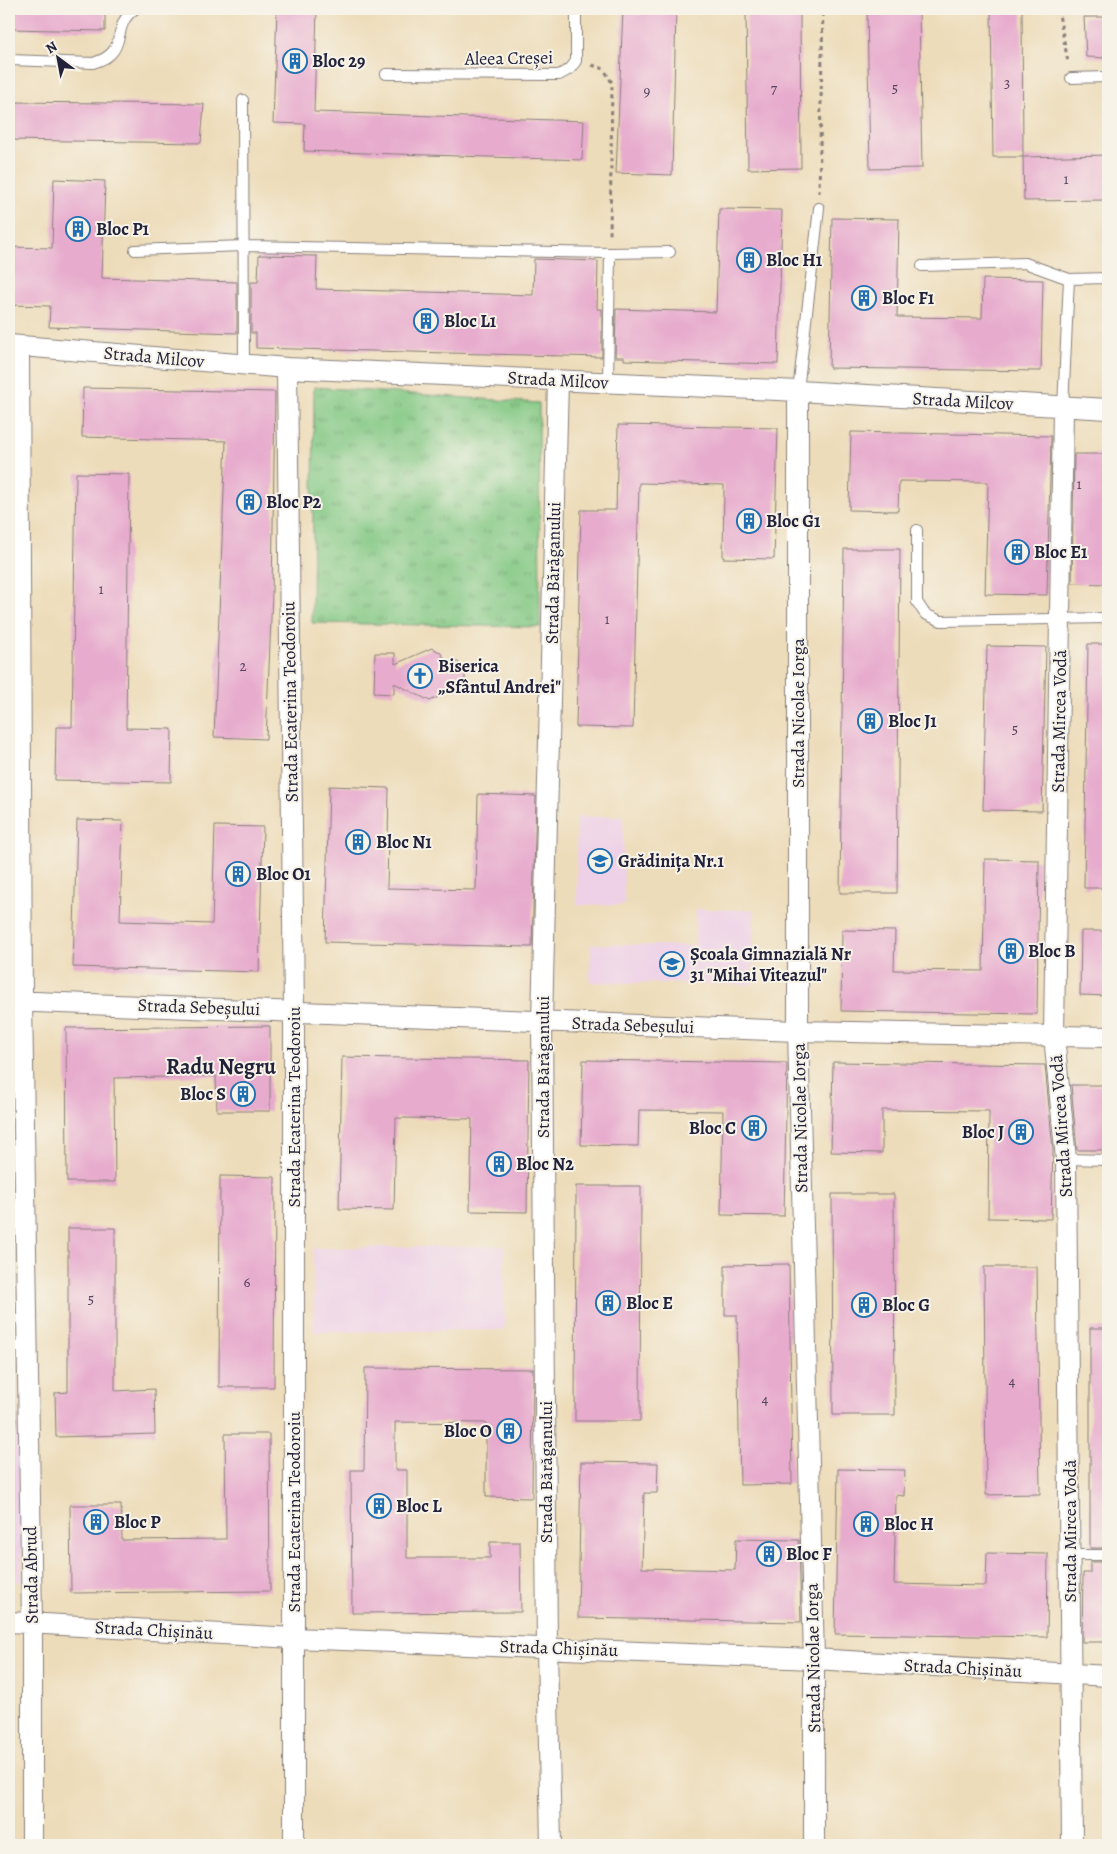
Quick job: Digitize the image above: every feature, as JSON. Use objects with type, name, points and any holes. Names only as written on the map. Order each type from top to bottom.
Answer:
[{"type":"street","name":"Strada Milcov","points":[[14,346],[287,368],[798,391],[1108,409]]},
{"type":"street","name":"Strada Abrud","points":[[14,346],[15,1001],[18,1347],[32,1623],[32,1845]]},
{"type":"street","name":"Strada Ecaterina Teodoroiu","points":[[287,368],[294,1011],[294,1845]]},
{"type":"street","name":"Strada Bărăganului","points":[[551,1845],[547,1648],[542,1022],[558,380]]},
{"type":"street","name":"Strada Nicolae Iorga","points":[[798,391],[798,1030],[814,1660],[814,1845]]},
{"type":"street","name":"Strada Mircea Vodă","points":[[1063,407],[1054,1036],[1066,1159],[1071,1555],[1072,1845]]},
{"type":"street","name":"Strada Sebeșului","points":[[15,1001],[542,1022],[1108,1037]]},
{"type":"street","name":"Strada Chișinău","points":[[9,1622],[294,1638],[814,1660],[1108,1676]]},
{"type":"lane","points":[[9,60],[93,63],[105,60],[113,53],[121,25],[135,9]]},
{"type":"lane","name":"Aleea Creșei","points":[[386,74],[559,75],[570,69],[576,61],[576,9]]},
{"type":"lane","points":[[1071,78],[1108,77]]},
{"type":"lane","points":[[243,100],[244,365]]},
{"type":"lane","points":[[798,391],[819,208]]},
{"type":"lane","points":[[135,250],[243,246],[610,254],[670,252]]},
{"type":"lane","points":[[608,382],[610,254]]},
{"type":"lane","points":[[922,266],[1025,263],[1069,279],[1108,278]]},
{"type":"lane","points":[[1063,407],[1069,279]]},
{"type":"lane","points":[[917,530],[917,602],[925,614],[941,621],[1108,618]]},
{"type":"lane","points":[[1066,1159],[1108,1160]]},
{"type":"lane","points":[[1071,1555],[1108,1555]]},
{"type":"path","points":[[819,208],[823,9]]},
{"type":"path","points":[[1058,9],[1071,78]]},
{"type":"path","points":[[576,61],[604,69],[612,83],[610,254]]},
{"type":"shaded area","name":"Grădinița Nr.1","points":[[623,816],[624,905],[577,905],[576,817]]},
{"type":"shaded area","name":"Școala Gimnazială Nr 31 \"Mihai Viteazul\"","points":[[696,909],[754,910],[752,985],[590,982],[591,944],[695,946]]},
{"type":"shaded area","points":[[504,1246],[505,1330],[314,1332],[313,1248]]},
{"type":"shaded area","points":[[9,1374],[17,1374],[22,1582],[9,1582]]},
{"type":"green space","points":[[314,387],[539,403],[540,627],[312,623]]},
{"type":"building","points":[[9,9],[105,9],[105,31],[9,29]]},
{"type":"building","name":"Bloc 29","points":[[277,9],[317,9],[314,112],[584,121],[582,160],[304,151],[305,124],[273,123]]},
{"type":"building","points":[[623,9],[676,9],[672,175],[616,173]]},
{"type":"building","points":[[746,9],[800,9],[801,168],[748,169]]},
{"type":"building","points":[[867,9],[919,9],[922,168],[870,169]]},
{"type":"building","points":[[991,9],[1022,9],[1023,157],[993,157]]},
{"type":"building","points":[[1084,17],[1108,17],[1108,58],[1086,57]]},
{"type":"building","points":[[9,102],[204,104],[201,143],[9,140]]},
{"type":"building","points":[[1108,155],[1108,200],[1024,201],[1023,157]]},
{"type":"building","name":"Bloc P1","points":[[54,179],[105,181],[102,278],[237,282],[237,333],[49,327],[50,306],[9,305],[9,247],[52,248]]},
{"type":"building","name":"Bloc H1","points":[[719,209],[782,210],[778,364],[624,360],[624,357],[615,357],[616,309],[716,312]]},
{"type":"building","name":"Bloc F1","points":[[832,218],[899,219],[897,317],[982,318],[983,279],[1043,280],[1041,371],[829,368]]},
{"type":"building","name":"Bloc L1","points":[[259,255],[317,256],[316,289],[533,295],[534,259],[598,261],[597,309],[602,309],[602,357],[256,348],[256,333],[251,333],[251,282],[258,282]]},
{"type":"building","name":"Bloc P2","points":[[83,388],[275,392],[272,594],[266,739],[214,737],[226,441],[82,437]]},
{"type":"building","points":[[618,425],[778,428],[774,559],[723,558],[724,485],[639,483],[633,728],[576,727],[581,510],[616,510]]},
{"type":"building","name":"Bloc E1","points":[[851,432],[1051,436],[1047,595],[985,594],[988,482],[899,481],[898,511],[849,510]]},
{"type":"building","points":[[1074,454],[1108,454],[1108,584],[1072,583]]},
{"type":"building","points":[[76,473],[129,474],[126,728],[172,729],[171,782],[55,780],[56,727],[72,727]]},
{"type":"building","name":"Bloc J1","points":[[844,549],[900,549],[897,893],[840,893]]},
{"type":"building","points":[[1088,644],[1108,644],[1108,888],[1084,888]]},
{"type":"building","points":[[987,646],[1046,647],[1042,811],[983,810]]},
{"type":"building","name":"Biserica „Sfântul Andrei\"","points":[[432,648],[440,652],[446,661],[458,662],[465,670],[465,681],[456,689],[445,689],[438,697],[430,701],[394,683],[394,694],[374,693],[375,653],[395,653],[395,664]]},
{"type":"building","name":"Bloc N1","points":[[329,786],[389,788],[387,888],[476,890],[478,794],[536,796],[532,947],[325,942]]},
{"type":"building","name":"Bloc O1","points":[[77,820],[123,821],[120,921],[212,924],[215,826],[263,827],[259,972],[73,967]]},
{"type":"building","name":"Bloc B","points":[[985,859],[1039,860],[1037,1014],[841,1011],[842,930],[895,931],[894,970],[983,971]]},
{"type":"building","points":[[1081,931],[1108,931],[1108,996],[1080,995]]},
{"type":"building","name":"Bloc S","points":[[270,1026],[270,1111],[217,1111],[216,1076],[114,1078],[115,1182],[67,1182],[66,1028]]},
{"type":"building","name":"Bloc N2","points":[[342,1057],[529,1060],[527,1212],[470,1211],[472,1119],[396,1118],[394,1210],[339,1209]]},
{"type":"building","name":"Bloc C","points":[[583,1060],[787,1063],[784,1216],[721,1215],[723,1111],[639,1110],[638,1146],[581,1145]]},
{"type":"building","name":"Bloc J","points":[[833,1062],[1045,1065],[1053,1150],[1051,1219],[988,1218],[989,1111],[882,1110],[882,1153],[831,1152]]},
{"type":"building","points":[[1071,1085],[1108,1085],[1108,1150],[1077,1150]]},
{"type":"building","points":[[220,1176],[275,1177],[274,1387],[219,1387]]},
{"type":"building","name":"Bloc E","points":[[576,1186],[641,1186],[640,1421],[575,1421]]},
{"type":"building","name":"Bloc G","points":[[832,1194],[894,1194],[895,1415],[833,1415]]},
{"type":"building","points":[[68,1228],[115,1228],[115,1391],[154,1389],[155,1434],[56,1437],[55,1393],[68,1392]]},
{"type":"building","points":[[789,1264],[792,1484],[740,1485],[737,1315],[725,1315],[725,1265]]},
{"type":"building","points":[[984,1267],[1037,1267],[1040,1494],[986,1495]]},
{"type":"building","points":[[1090,1328],[1108,1328],[1108,1548],[1090,1548]]},
{"type":"building","points":[[365,1368],[533,1369],[532,1498],[486,1497],[486,1423],[395,1422],[395,1470],[407,1470],[407,1558],[490,1558],[490,1542],[520,1542],[521,1612],[352,1613],[351,1470],[364,1470]]},
{"type":"building","name":"Bloc P","points":[[225,1434],[269,1434],[270,1591],[71,1593],[70,1505],[121,1505],[122,1540],[226,1539]]},
{"type":"building","name":"Bloc F","points":[[581,1462],[658,1463],[657,1493],[644,1493],[642,1568],[735,1570],[736,1539],[799,1540],[801,1622],[578,1618]]},
{"type":"building","name":"Bloc H","points":[[838,1469],[905,1470],[904,1496],[896,1495],[894,1584],[986,1586],[987,1553],[1048,1554],[1047,1637],[835,1634]]},
{"type":"building","points":[[1090,1562],[1108,1562],[1108,1642],[1082,1642],[1083,1573],[1090,1573]]},
{"type":"place","name":"Bloc 29","points":[[295,61]]},
{"type":"place","name":"Bloc P1","points":[[78,229]]},
{"type":"place","name":"Bloc H1","points":[[749,260]]},
{"type":"place","name":"Bloc F1","points":[[864,298]]},
{"type":"place","name":"Bloc L1","points":[[426,321]]},
{"type":"place","name":"Bloc P2","points":[[249,502]]},
{"type":"place","name":"Bloc G1","points":[[749,521]]},
{"type":"place","name":"Bloc E1","points":[[1017,552]]},
{"type":"place","name":"Biserica „Sfântul Andrei\"","points":[[420,676]]},
{"type":"place","name":"Bloc J1","points":[[870,721]]},
{"type":"place","name":"Bloc N1","points":[[358,842]]},
{"type":"place","name":"Grădinița Nr.1","points":[[600,861]]},
{"type":"place","name":"Bloc O1","points":[[238,874]]},
{"type":"place","name":"Bloc B","points":[[1011,951]]},
{"type":"place","name":"Școala Gimnazială Nr 31 \"Mihai Viteazul\"","points":[[672,964]]},
{"type":"place","name":"Bloc S","points":[[243,1094]]},
{"type":"place","name":"Bloc C","points":[[754,1128]]},
{"type":"place","name":"Bloc J","points":[[1021,1132]]},
{"type":"place","name":"Bloc N2","points":[[499,1164]]},
{"type":"place","name":"Bloc E","points":[[608,1303]]},
{"type":"place","name":"Bloc G","points":[[864,1305]]},
{"type":"place","name":"Bloc O","points":[[509,1431]]},
{"type":"place","name":"Bloc L","points":[[379,1506]]},
{"type":"place","name":"Bloc P","points":[[96,1522]]},
{"type":"place","name":"Bloc H","points":[[866,1524]]},
{"type":"place","name":"Bloc F","points":[[769,1554]]},
{"type":"district","name":"Radu Negru","points":[[221,1066]]}]
